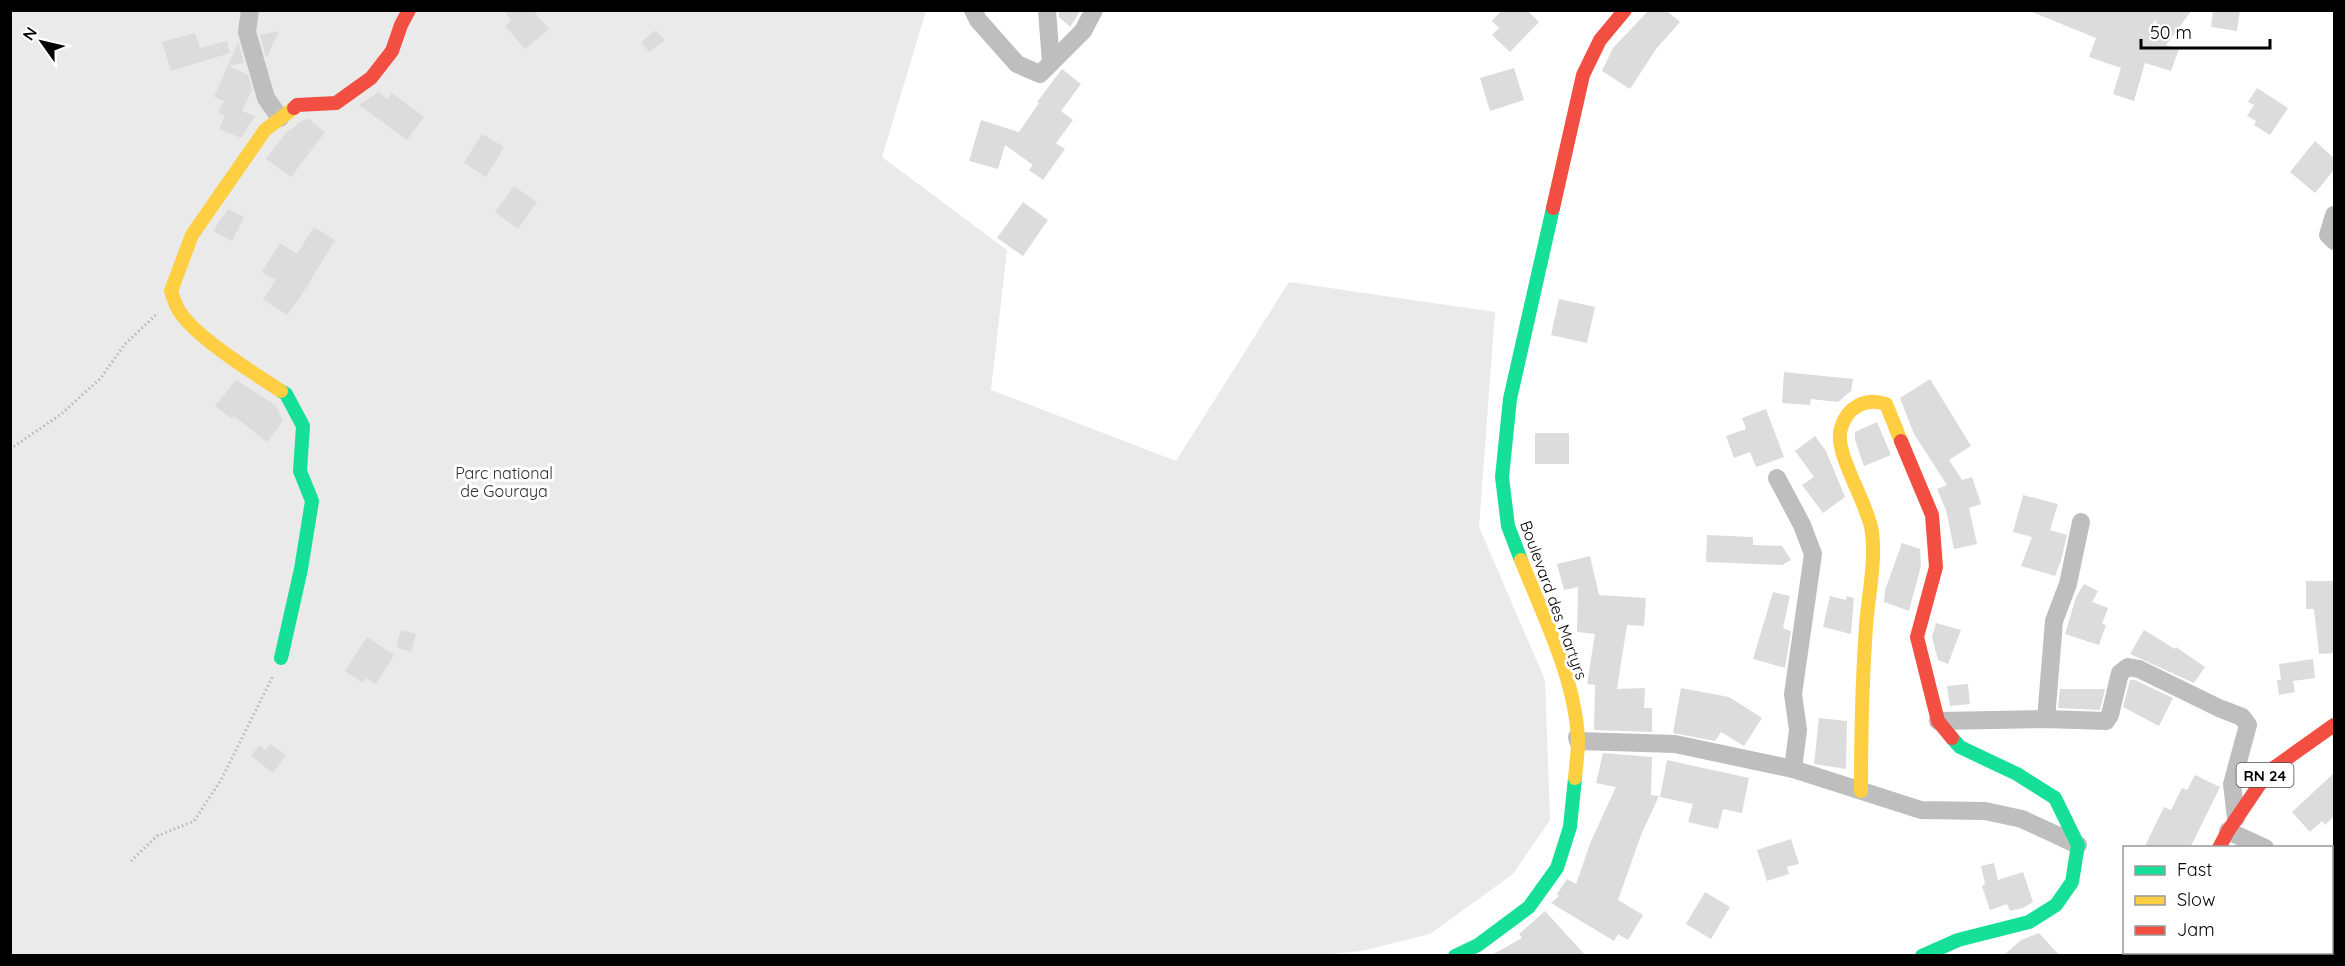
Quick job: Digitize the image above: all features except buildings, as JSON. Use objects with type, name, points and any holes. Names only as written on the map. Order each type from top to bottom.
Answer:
[{"type":"street","points":[[250,10],[247,32],[266,98],[280,118]]},
{"type":"street","points":[[281,658],[301,569],[312,501],[300,471],[303,426],[286,394],[248,370],[201,334],[178,310],[171,291],[192,235],[265,130],[297,105],[336,103],[371,78],[392,51],[409,10]]},
{"type":"street","points":[[973,10],[978,20],[1017,64],[1040,74],[1083,31],[1095,10]]},
{"type":"street","points":[[1047,10],[1051,63]]},
{"type":"street","name":"Boulevard des Martyrs","points":[[1455,956],[1478,945],[1529,907],[1557,868],[1570,827],[1578,739],[1566,679],[1508,526],[1502,477],[1510,399],[1583,75],[1600,40],[1625,10]]},
{"type":"street","points":[[2334,215],[2328,235],[2334,241]]},
{"type":"street","points":[[1861,791],[1861,705],[1872,550],[1870,522],[1839,439],[1843,420],[1859,403],[1876,399],[1886,404],[1932,515],[1936,567],[1917,637],[1938,720],[1960,747],[2017,774],[2055,798],[2078,845],[2072,882],[2056,904],[2029,922],[1958,940],[1922,956]]},
{"type":"street","points":[[1777,478],[1802,525],[1814,554],[1793,694],[1798,730],[1793,769]]},
{"type":"street","points":[[2046,719],[2054,621],[2068,584],[2081,522]]},
{"type":"street","points":[[1938,720],[2106,721],[2110,715],[2120,673],[2128,667],[2139,669],[2242,717],[2248,724],[2232,784],[2232,824],[2262,846]]},
{"type":"street","name":"RN 24","points":[[2220,846],[2232,824],[2268,772],[2334,725]]},
{"type":"street","points":[[1578,739],[1675,744],[1793,769],[1921,810],[1985,811],[2022,819],[2078,845]]},
{"type":"path","points":[[10,449],[60,415],[100,379],[125,344],[154,318],[171,291]]},
{"type":"path","points":[[131,861],[157,836],[194,821],[221,780],[263,700],[281,658]]},
{"type":"green space","name":"Parc national de Gouraya","points":[[10,11],[926,11],[882,157],[1007,250],[991,390],[1176,461],[1289,282],[1495,312],[1479,527],[1545,680],[1550,820],[1513,874],[1430,934],[1362,951],[1309,956],[11,955]]},
{"type":"traffic: fast","points":[[1521,560],[1508,526],[1502,477],[1510,399],[1553,208]]},
{"type":"traffic: fast","points":[[281,391],[286,394],[303,426],[300,471],[312,501],[301,569],[281,658]]},
{"type":"traffic: fast","points":[[1922,956],[1958,940],[2029,922],[2056,905],[2072,882],[2078,845],[2055,798],[2017,774],[1960,747],[1952,738]]},
{"type":"traffic: fast","points":[[1455,956],[1478,945],[1529,907],[1557,868],[1570,827],[1575,778]]},
{"type":"traffic: slow","points":[[281,391],[196,330],[178,309],[171,291],[192,235],[265,130],[294,108]]},
{"type":"traffic: slow","points":[[1861,791],[1864,668],[1873,544],[1869,520],[1842,451],[1841,428],[1853,409],[1865,403],[1879,402],[1886,404],[1901,441]]},
{"type":"traffic: slow","points":[[1521,560],[1557,648],[1571,695],[1578,741],[1575,778]]},
{"type":"traffic: jam","points":[[294,108],[297,105],[336,103],[371,78],[392,51],[409,10]]},
{"type":"traffic: jam","points":[[1553,208],[1583,75],[1600,40],[1625,10]]},
{"type":"traffic: jam","points":[[1901,441],[1932,515],[1936,567],[1917,637],[1938,721],[1952,738]]},
{"type":"traffic: jam","points":[[2220,846],[2268,772],[2334,725]]}]
